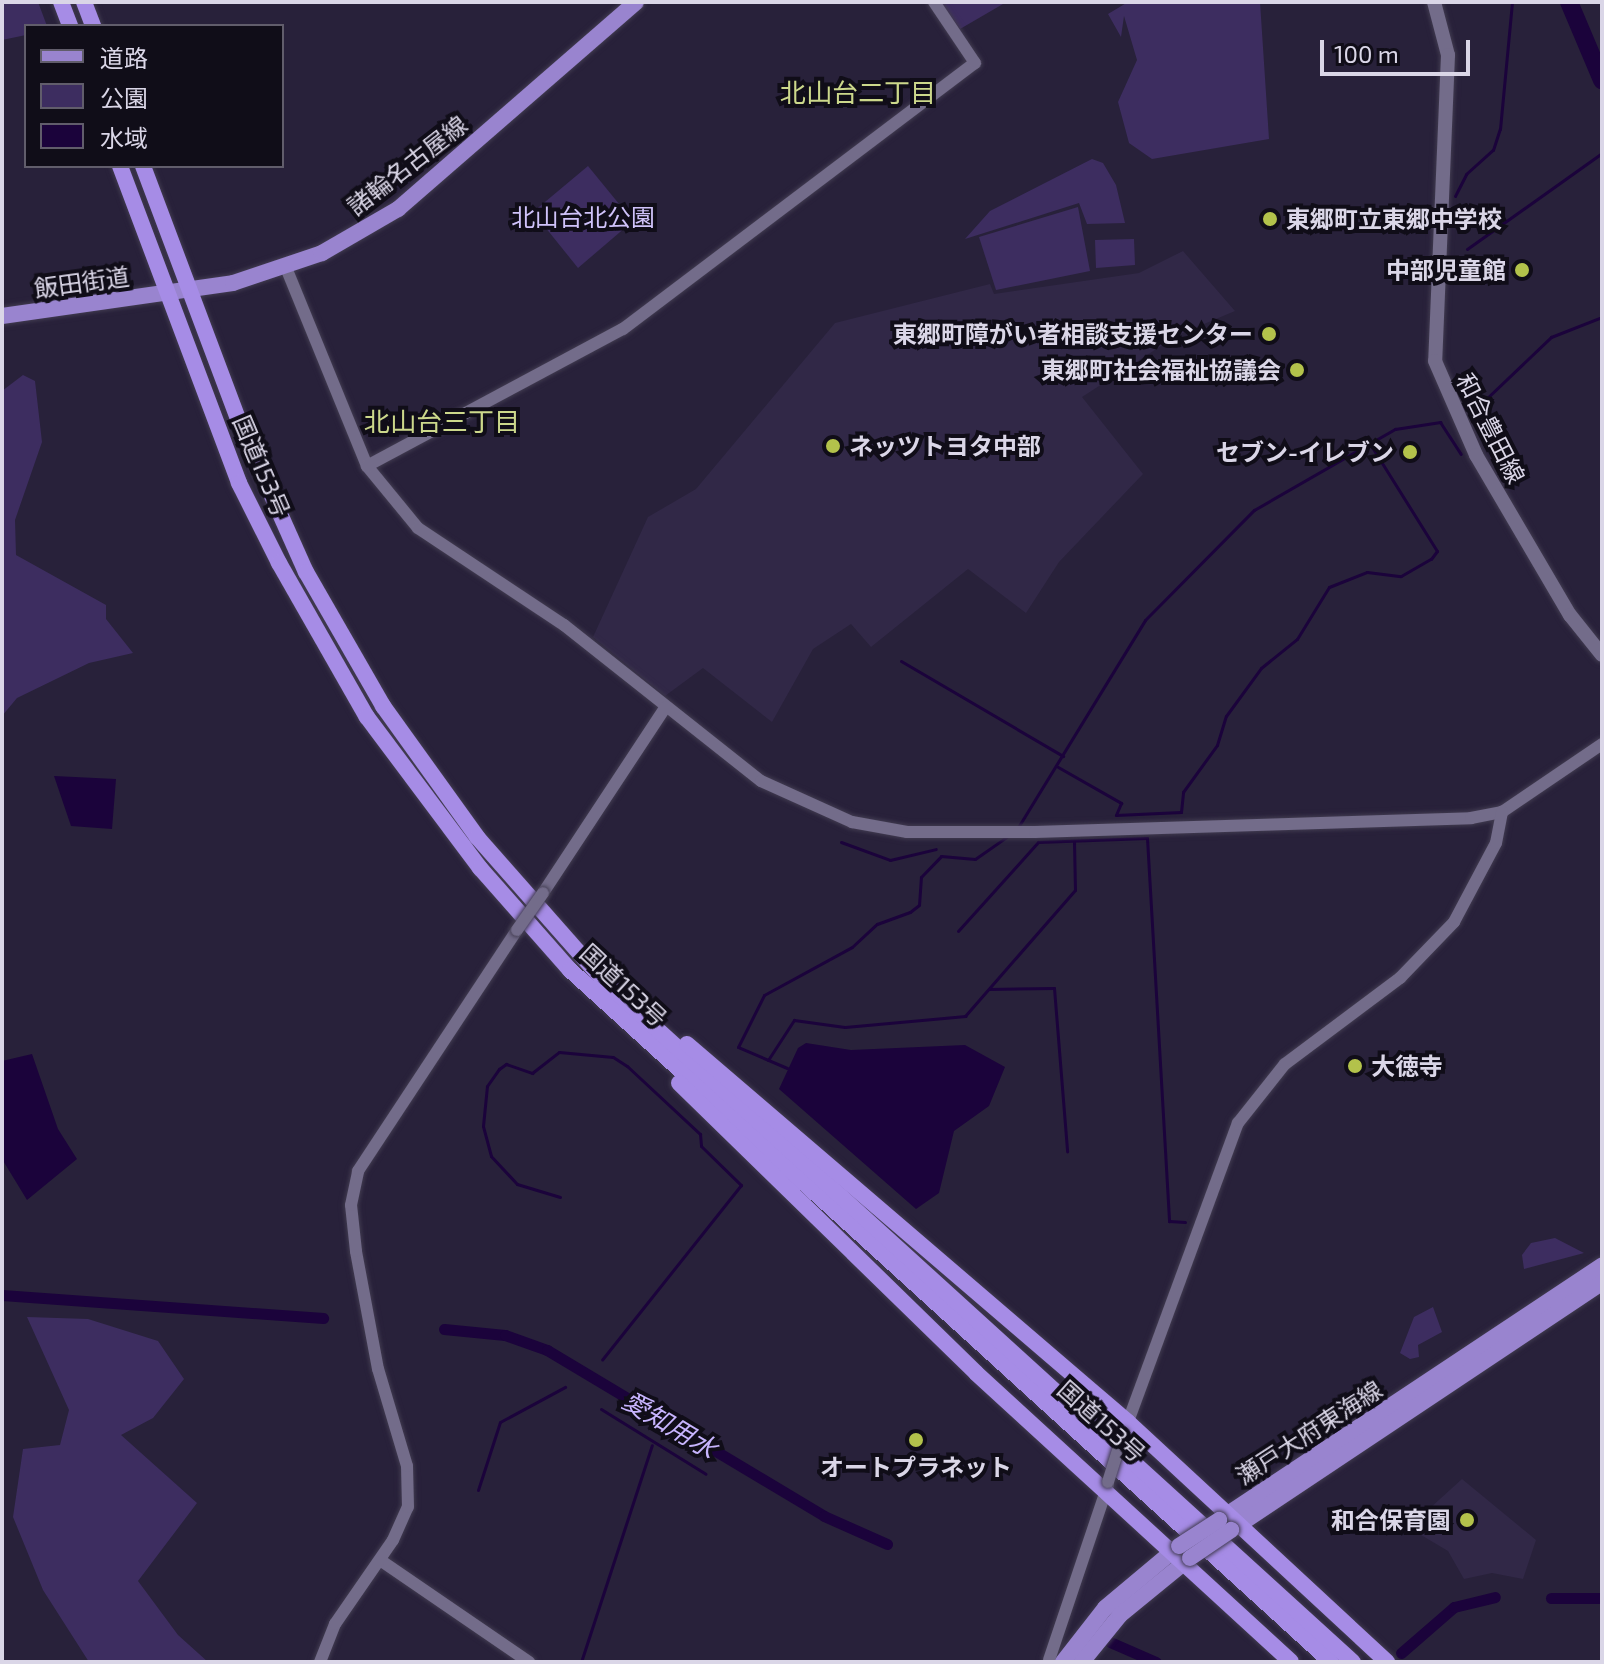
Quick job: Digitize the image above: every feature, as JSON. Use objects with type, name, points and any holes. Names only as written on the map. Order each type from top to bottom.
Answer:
[{"type":"highway","points":[[61,2],[69,24]]},
{"type":"highway","points":[[84,2],[92,24]]},
{"type":"highway","name":"国道153号","points":[[121,168],[239,483],[355,698],[428,802],[570,970],[1331,1662]]},
{"type":"highway","name":"国道153号","points":[[144,168],[188,291],[267,491],[362,673],[477,837],[599,972],[1353,1662]]},
{"type":"highway","points":[[570,970],[976,1373],[1108,1486],[1291,1662]]},
{"type":"highway","points":[[599,972],[1125,1428],[1387,1662]]},
{"type":"main road","name":"諸輪名古屋線","points":[[169,293],[287,270],[398,209],[636,2]]},
{"type":"main road","name":"和合豊田線","points":[[1434,2],[1448,55],[1435,361],[1476,455],[1570,615],[1602,655]]},
{"type":"main road","name":"飯田街道","points":[[2,316],[169,293]]},
{"type":"main road","points":[[1433,1378],[1460,1350],[1602,1254]]},
{"type":"main road","name":"瀬戸大府東海線","points":[[1056,1661],[1105,1608],[1180,1554],[1431,1396],[1602,1266]]},
{"type":"main road","name":"瀬戸大府東海線","points":[[1229,1523],[1433,1378],[1471,1363],[1602,1283]]},
{"type":"main road","points":[[1431,1396],[1464,1386],[1602,1295]]},
{"type":"main road","name":"瀬戸大府東海線","points":[[1082,1662],[1120,1615],[1180,1554]]},
{"type":"street","points":[[367,466],[623,329],[975,63],[934,2]]},
{"type":"street","points":[[287,270],[367,466],[418,528],[564,625],[751,774],[809,806],[907,832],[1230,830],[1502,812],[1602,744]]},
{"type":"street","points":[[320,1662],[351,1597],[380,1560],[406,1516],[409,1480],[356,1251],[351,1205],[358,1171],[665,708]]},
{"type":"street","points":[[1056,1661],[1125,1428],[1238,1123],[1285,1064],[1400,978],[1454,922],[1496,843],[1502,812]]},
{"type":"street","points":[[380,1560],[529,1662]]},
{"type":"shaded area","points":[[1183,251],[1235,311],[1178,335],[1082,397],[1143,474],[1059,562],[1026,613],[968,569],[871,647],[851,624],[813,649],[772,722],[703,668],[665,696],[593,637],[648,517],[696,489],[835,323],[990,284],[994,294],[1139,273]]},
{"type":"shaded area","name":"和合保育園","points":[[1462,1479],[1536,1540],[1523,1579],[1492,1573],[1464,1579],[1448,1551],[1416,1532],[1429,1509]]},
{"type":"green space","points":[[2,2],[38,2],[46,24],[24,24],[24,35],[2,40]]},
{"type":"green space","points":[[941,2],[1002,2],[1003,4],[960,29]]},
{"type":"green space","points":[[1128,2],[1260,2],[1269,139],[1152,159],[1129,143],[1118,102],[1137,60],[1124,16],[1121,37],[1108,14]]},
{"type":"green space","points":[[1092,159],[1103,163],[1116,185],[1125,223],[1087,224],[1079,203],[965,239],[990,211]]},
{"type":"green space","name":"北山台北公園","points":[[588,166],[633,221],[578,268],[533,212]]},
{"type":"green space","points":[[1078,207],[1090,271],[996,290],[979,237]]},
{"type":"green space","points":[[1134,239],[1135,265],[1096,268],[1095,240]]},
{"type":"green space","points":[[23,375],[35,381],[42,442],[15,520],[16,555],[106,605],[106,619],[133,653],[89,663],[17,698],[2,716],[2,391]]},
{"type":"green space","points":[[1555,1238],[1584,1253],[1524,1269],[1522,1255],[1531,1243]]},
{"type":"green space","points":[[1433,1307],[1442,1332],[1418,1345],[1419,1357],[1410,1359],[1400,1353],[1414,1317]]},
{"type":"green space","points":[[27,1317],[88,1319],[158,1341],[184,1379],[153,1418],[121,1435],[197,1503],[138,1581],[178,1635],[208,1662],[89,1662],[43,1590],[13,1517],[23,1449],[60,1445],[69,1410]]},
{"type":"water","points":[[54,776],[116,779],[112,829],[71,826]]},
{"type":"water","points":[[806,1043],[851,1050],[965,1045],[1005,1067],[989,1106],[954,1131],[939,1193],[916,1209],[779,1089],[798,1048]]},
{"type":"water","points":[[32,1054],[58,1129],[77,1159],[27,1200],[2,1159],[2,1061]]},
{"type":"waterway","points":[[1455,196],[1466,174],[1493,150],[1500,129],[1512,2]]},
{"type":"waterway","points":[[1569,2],[1602,80]]},
{"type":"waterway","points":[[1467,249],[1602,153]]},
{"type":"waterway","points":[[1463,408],[1486,399],[1551,337],[1602,317]]},
{"type":"waterway","points":[[1017,829],[1145,620],[1254,510],[1395,429],[1440,422],[1461,454]]},
{"type":"waterway","points":[[1058,767],[1121,803],[1116,815],[1181,812],[1183,792],[1217,745],[1226,716],[1261,668],[1297,639],[1329,587],[1367,572],[1401,576],[1431,559],[1437,551],[1369,442]]},
{"type":"waterway","points":[[901,661],[1063,756]]},
{"type":"waterway","points":[[787,1068],[738,1047],[764,995],[852,947],[877,924],[910,912],[919,905],[921,877],[941,856],[975,859],[1008,836]]},
{"type":"waterway","points":[[958,931],[1038,842],[1147,838],[1169,1221],[1185,1222]]},
{"type":"waterway","points":[[841,842],[890,860],[936,849]]},
{"type":"waterway","points":[[768,1060],[794,1020],[845,1027],[965,1016],[1075,890],[1074,842]]},
{"type":"waterway","points":[[990,989],[1054,988],[1067,1151]]},
{"type":"waterway","points":[[560,1197],[517,1184],[491,1156],[483,1126],[487,1086],[499,1069],[506,1064],[532,1073],[559,1052],[613,1057],[627,1066],[700,1134],[701,1146],[741,1185],[602,1360]]},
{"type":"waterway","name":"愛知用水","points":[[2,1295],[323,1318]]},
{"type":"waterway","name":"愛知用水","points":[[444,1329],[505,1335],[547,1350],[824,1516],[887,1544]]},
{"type":"waterway","points":[[478,1490],[500,1422],[565,1387]]},
{"type":"waterway","points":[[601,1409],[706,1474]]},
{"type":"waterway","points":[[581,1662],[652,1445]]},
{"type":"waterway","name":"愛知用水","points":[[1401,1653],[1454,1607],[1495,1597]]},
{"type":"waterway","name":"愛知用水","points":[[1551,1598],[1602,1598]]},
{"type":"waterway","name":"愛知用水","points":[[1110,1642],[1156,1662]]},
{"type":"place","name":"東郷町立東郷中学校","points":[[1270,219]]},
{"type":"place","name":"中部児童館","points":[[1522,270]]},
{"type":"place","name":"東郷町障がい者相談支援センター","points":[[1269,334]]},
{"type":"place","name":"東郷町社会福祉協議会","points":[[1297,370]]},
{"type":"place","name":"ネッツトヨタ中部","points":[[833,446]]},
{"type":"place","name":"セブン-イレブン","points":[[1410,452]]},
{"type":"place","name":"大徳寺","points":[[1355,1066]]},
{"type":"place","name":"オートプラネット","points":[[916,1440]]},
{"type":"place","name":"和合保育園","points":[[1467,1520]]},
{"type":"district","name":"北山台二丁目","points":[[858,92]]},
{"type":"district","name":"北山台三丁目","points":[[442,421]]}]
